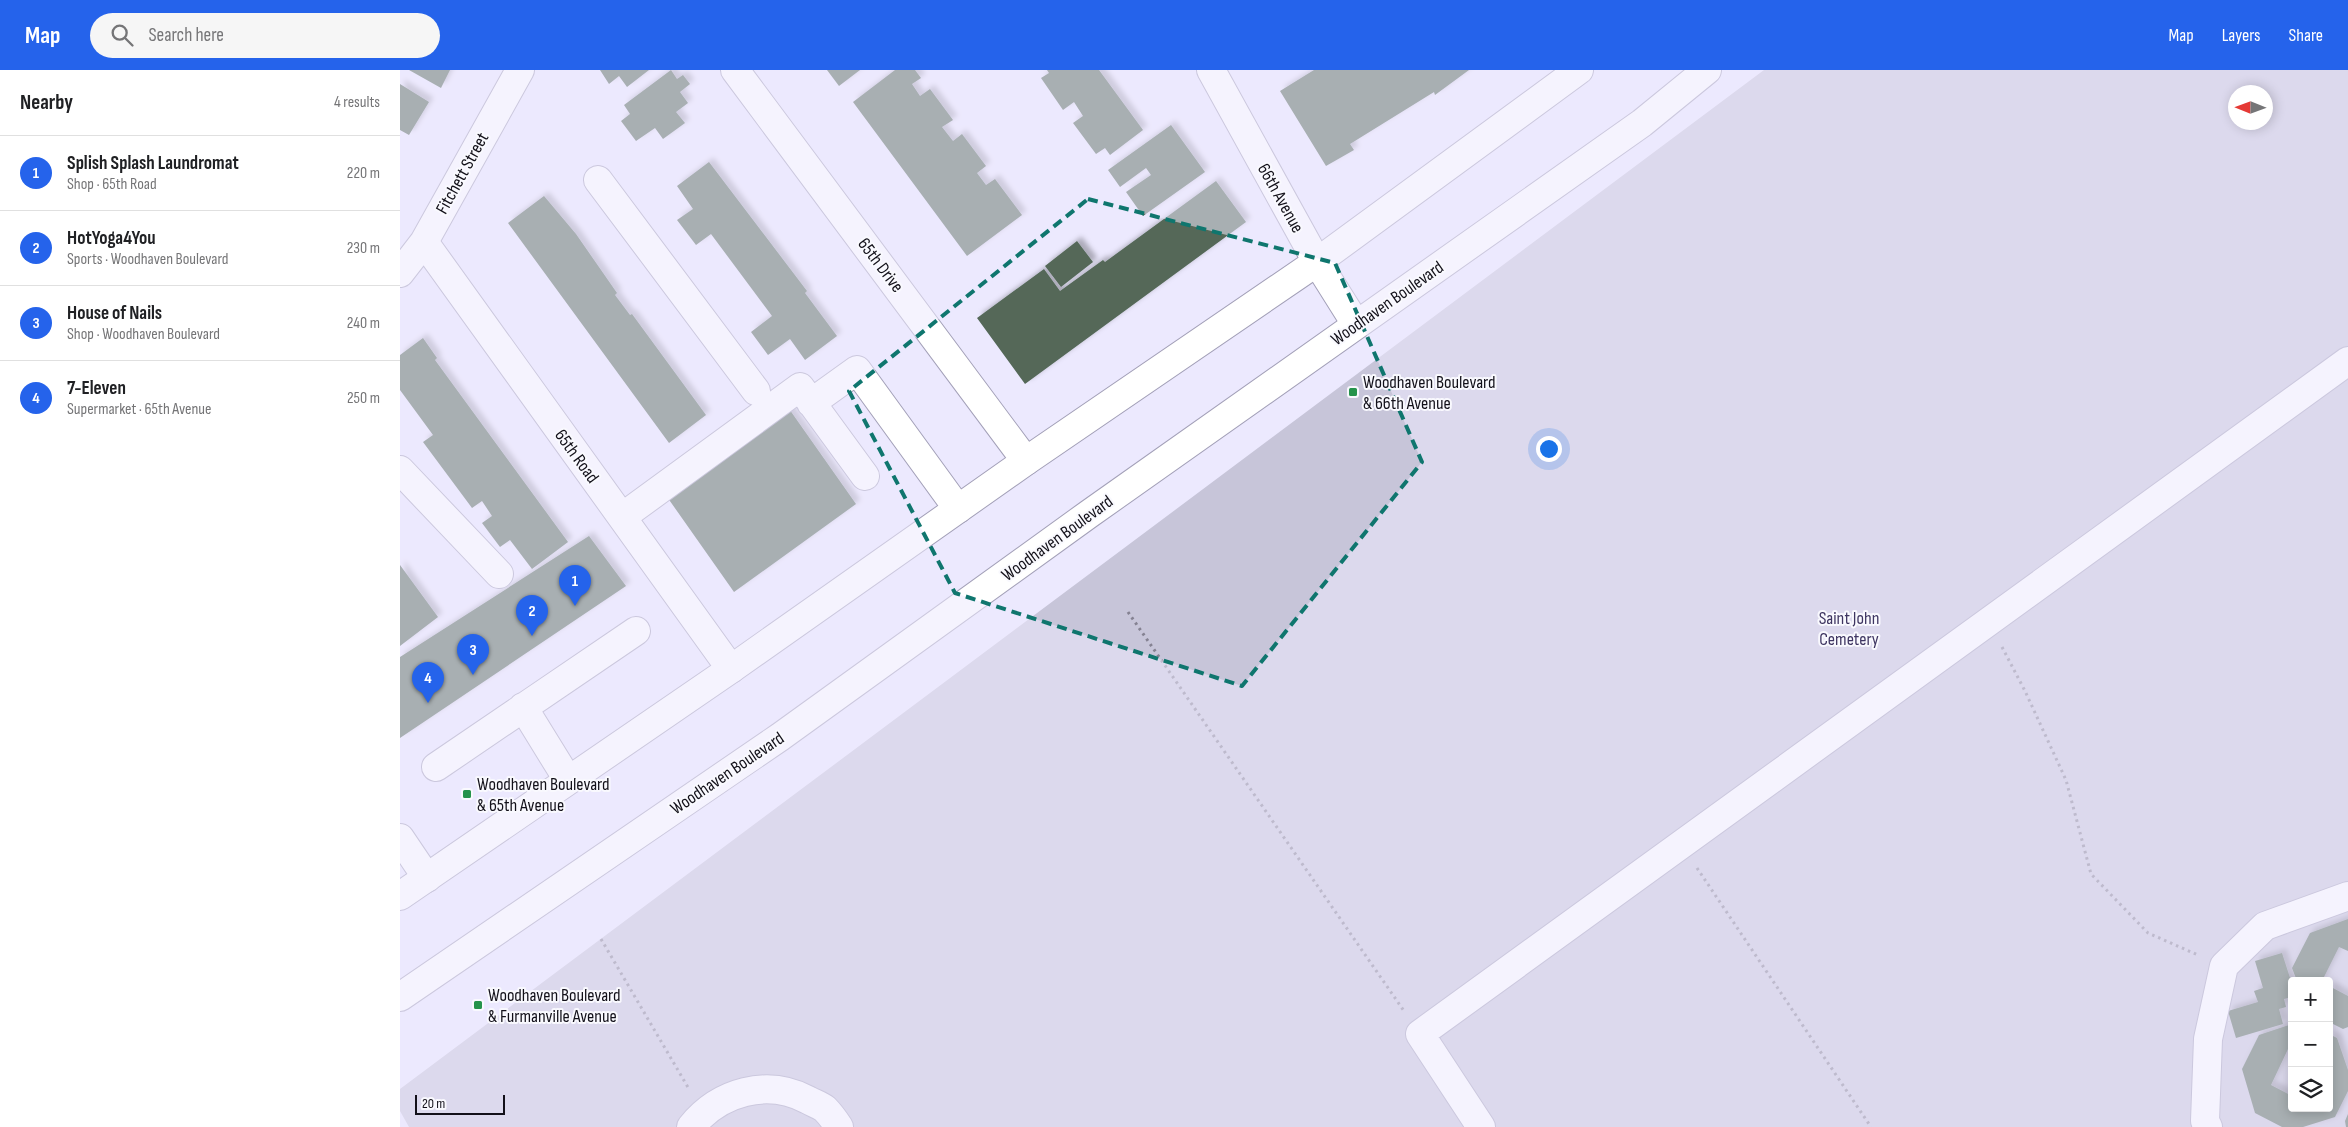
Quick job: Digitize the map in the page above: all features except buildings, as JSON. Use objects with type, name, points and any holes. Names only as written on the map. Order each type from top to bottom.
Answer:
[{"type":"main road","name":"Fitchett Street","points":[[400,273],[424,242],[520,70]]},
{"type":"main road","name":"65th Drive","points":[[735,70],[1026,461]]},
{"type":"main road","name":"66th Avenue","points":[[1211,70],[1317,262],[1356,324]]},
{"type":"main road","points":[[400,896],[731,669],[1026,461],[1317,262],[1579,70]]},
{"type":"main road","name":"Woodhaven Boulevard","points":[[400,997],[780,737],[1356,324],[1642,123],[1707,70]]},
{"type":"main road","points":[[598,180],[756,391]]},
{"type":"main road","name":"65th Road","points":[[424,242],[731,669]]},
{"type":"main road","points":[[1481,1127],[1420,1034],[2348,361]]},
{"type":"main road","points":[[812,403],[857,370],[958,509]]},
{"type":"main road","points":[[622,518],[800,387],[865,476]]},
{"type":"main road","points":[[400,470],[499,574]]},
{"type":"main road","points":[[436,767],[636,631]]},
{"type":"main road","points":[[523,707],[568,780]]},
{"type":"main road","points":[[400,838],[427,878]]},
{"type":"main road","points":[[2208,1127],[2205,1121],[2208,1039],[2224,966],[2266,926],[2348,896]]},
{"type":"main road","points":[[697,1120],[732,1095],[764,1089],[795,1093],[824,1108],[839,1127]]},
{"type":"path","points":[[1128,612],[1420,1034]]},
{"type":"path","points":[[1988,622],[2025,691],[2066,780],[2092,874],[2148,933],[2224,966]]},
{"type":"path","points":[[1681,845],[1871,1127]]},
{"type":"path","points":[[601,939],[697,1120]]},
{"type":"highlighted area","points":[[1088,199],[1335,263],[1422,462],[1242,686],[955,593],[849,391]]},
{"type":"green space","name":"Saint John Cemetery","points":[[1764,70],[2348,70],[2348,1127],[409,1127],[400,1111],[400,1089]]},
{"type":"place","name":"Woodhaven Boulevard & 66th Avenue","points":[[1353,392]]},
{"type":"place","name":"Splish Splash Laundromat","points":[[575,606]]},
{"type":"place","name":"HotYoga4You","points":[[532,636]]},
{"type":"place","name":"House of Nails","points":[[473,675]]},
{"type":"place","name":"7-Eleven","points":[[428,703]]},
{"type":"place","name":"Woodhaven Boulevard & 65th Avenue","points":[[467,794]]},
{"type":"place","name":"Woodhaven Boulevard & Furmanville Avenue","points":[[478,1005]]}]
